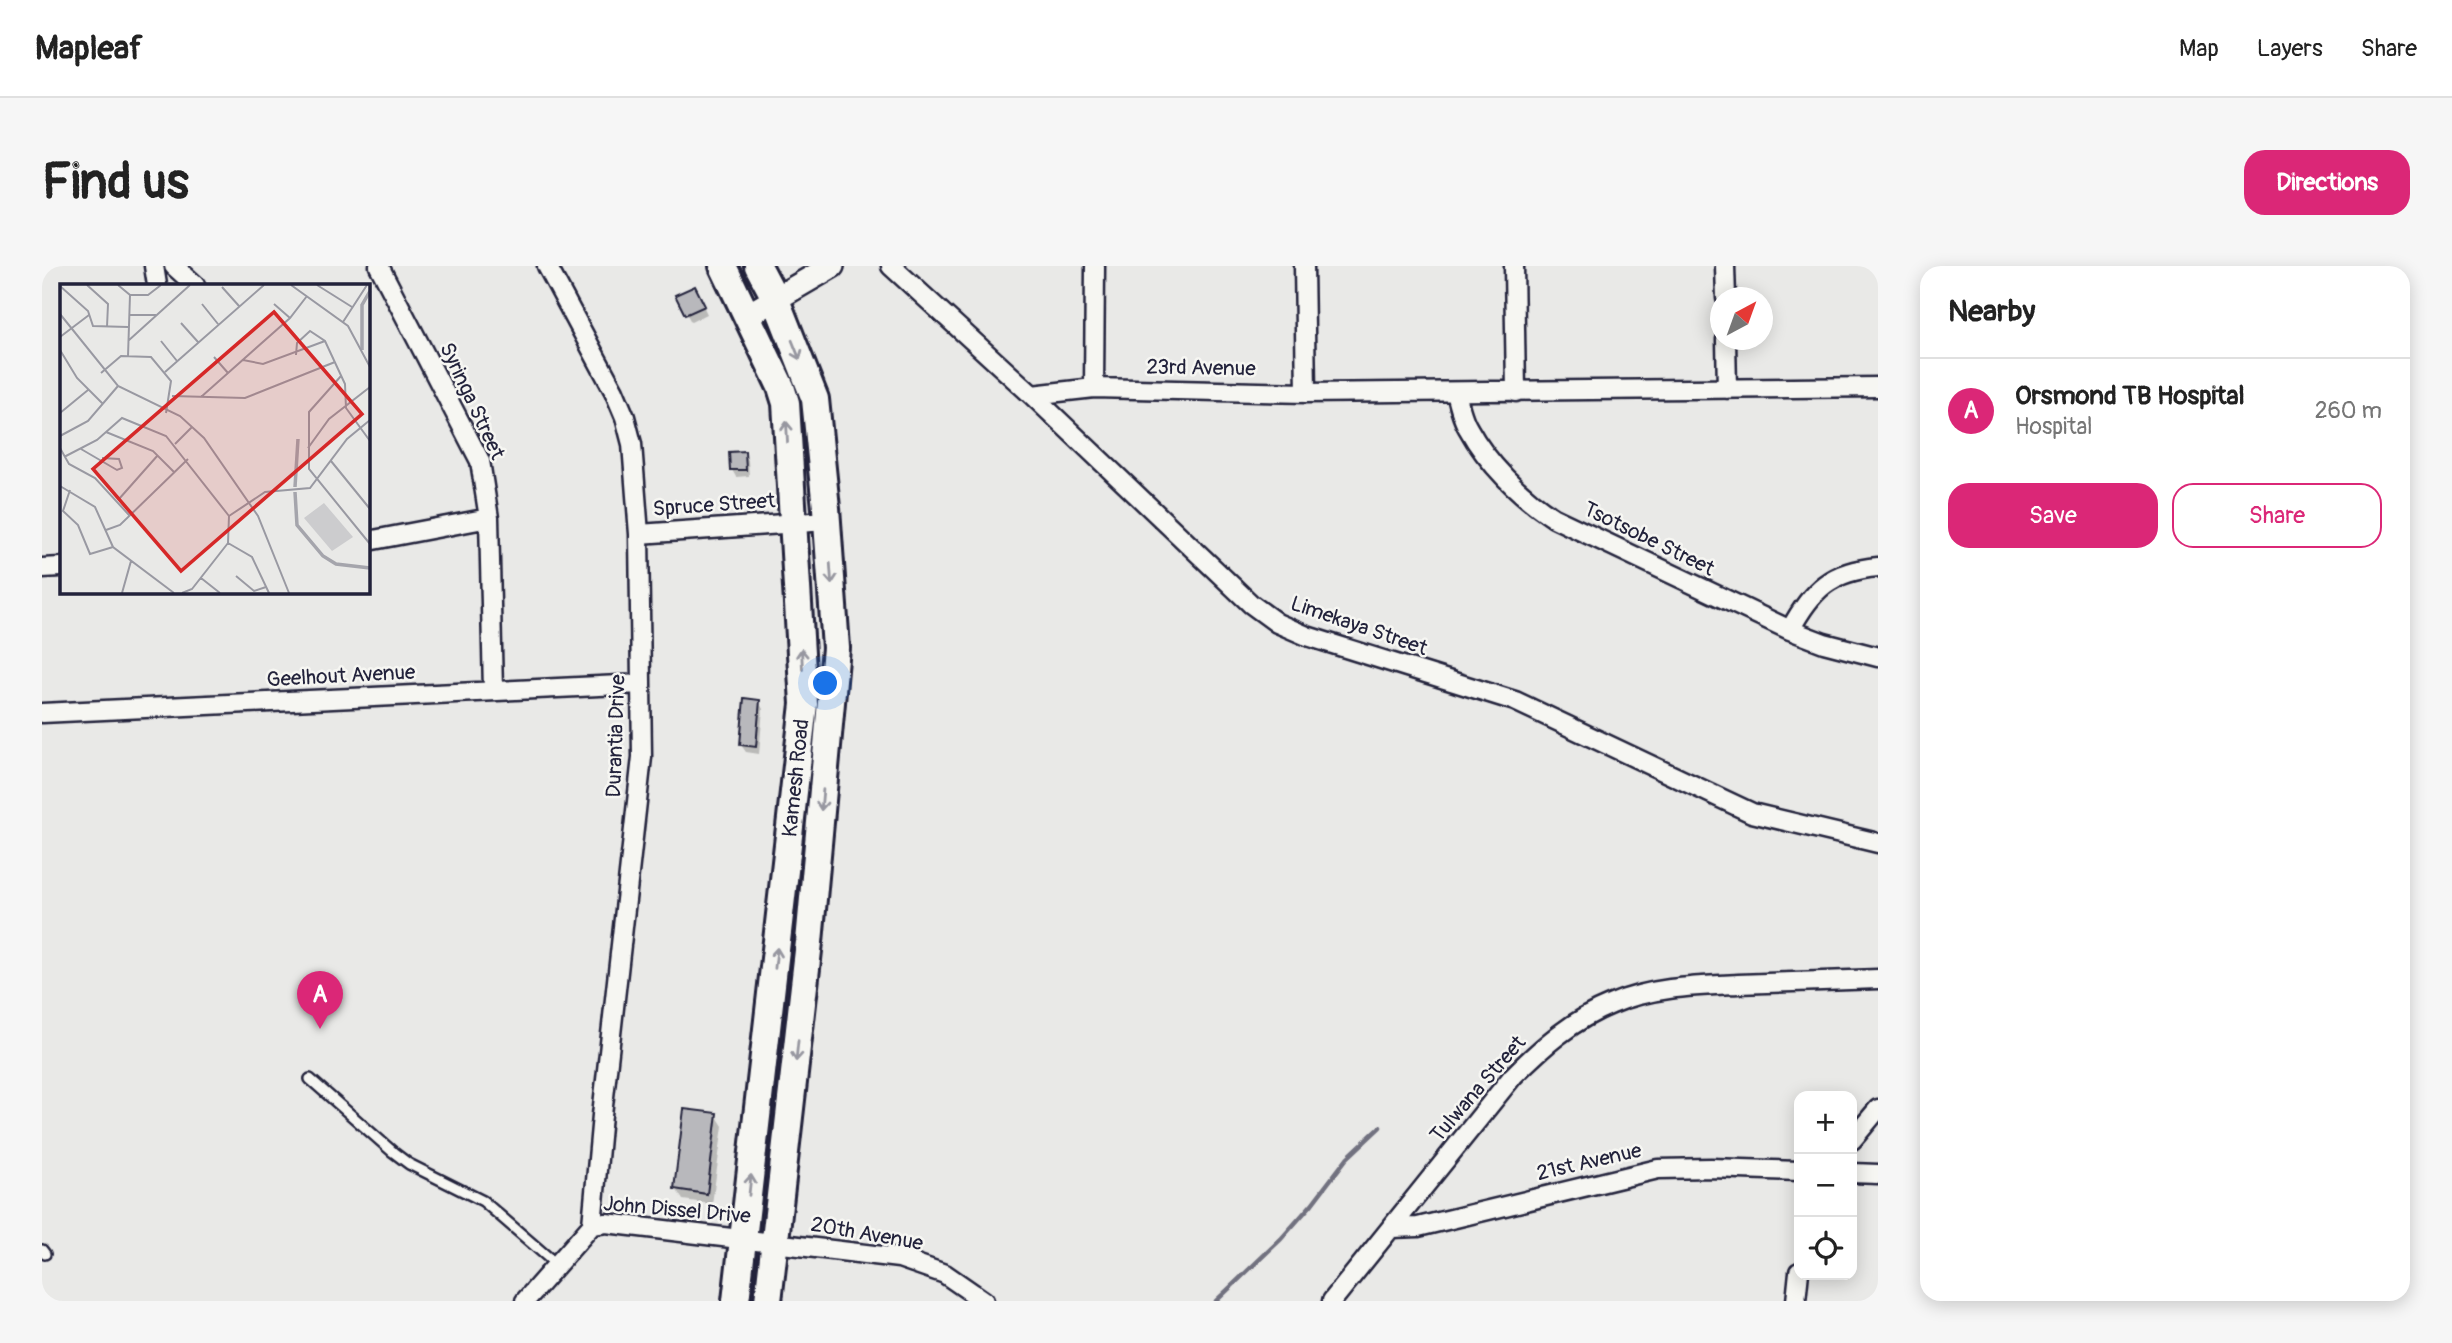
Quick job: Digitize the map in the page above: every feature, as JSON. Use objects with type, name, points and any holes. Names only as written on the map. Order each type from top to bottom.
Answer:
[{"type":"main road","name":"Kamesh Road","points":[[723,266],[748,315],[786,403],[804,704],[736,1301]]},
{"type":"main road","name":"Kamesh Road","points":[[758,266],[776,300],[815,398],[836,648],[810,929],[768,1301]]},
{"type":"street","points":[[154,266],[157,284]]},
{"type":"street","points":[[174,266],[194,284]]},
{"type":"street","name":"Syringa Street","points":[[379,266],[480,461],[489,518],[493,691]]},
{"type":"street","name":"Durantia Drive","points":[[547,266],[614,391],[625,417],[632,444],[639,534],[642,757],[592,1225]]},
{"type":"street","points":[[748,315],[831,266]]},
{"type":"street","name":"Limekaya Street","points":[[891,266],[1251,604],[1277,623],[1307,636],[1523,704],[1736,808],[1878,843]]},
{"type":"street","points":[[1094,388],[1095,266]]},
{"type":"street","points":[[1304,266],[1306,393]]},
{"type":"street","points":[[1514,266],[1516,392]]},
{"type":"street","points":[[1725,266],[1726,287]]},
{"type":"street","points":[[1726,350],[1727,389]]},
{"type":"street","name":"23rd Avenue","points":[[1032,396],[1094,388],[1455,393],[1878,387]]},
{"type":"street","name":"Tsotsobe Street","points":[[1455,393],[1467,427],[1479,446],[1532,504],[1554,518],[1790,630],[1824,643],[1878,657]]},
{"type":"street","points":[[369,541],[489,518]]},
{"type":"street","name":"Spruce Street","points":[[639,534],[827,521]]},
{"type":"street","points":[[42,568],[60,567]]},
{"type":"street","points":[[1790,630],[1806,602],[1823,584],[1855,569],[1878,567]]},
{"type":"street","name":"Geelhout Avenue","points":[[42,713],[641,684]]},
{"type":"street","name":"Tulwana Street","points":[[1332,1301],[1513,1076],[1558,1034],[1602,1009],[1632,996],[1689,987],[1878,979]]},
{"type":"street","points":[[1857,1134],[1878,1109]]},
{"type":"street","name":"21st Avenue","points":[[1392,1228],[1418,1227],[1658,1169],[1794,1171]]},
{"type":"street","points":[[1857,1173],[1878,1174]]},
{"type":"street","name":"John Dissel Drive","points":[[525,1301],[592,1225],[606,1223],[775,1242]]},
{"type":"street","name":"20th Avenue","points":[[775,1242],[911,1261],[944,1274],[984,1301]]},
{"type":"street","points":[[1796,1301],[1798,1280]]},
{"type":"lane","points":[[310,1079],[393,1152],[434,1177],[483,1201],[557,1265]]},
{"type":"building","points":[[695,286],[705,306],[685,315],[675,295]]},
{"type":"building","points":[[745,451],[746,470],[730,470],[729,452]]},
{"type":"building","points":[[744,698],[760,700],[756,747],[740,745]]},
{"type":"building","points":[[684,1109],[717,1113],[707,1194],[674,1189]]},
{"type":"waterway","points":[[1216,1301],[1281,1239],[1347,1158],[1380,1127]]},
{"type":"place","name":"Orsmond TB Hospital","points":[[320,1029]]}]
